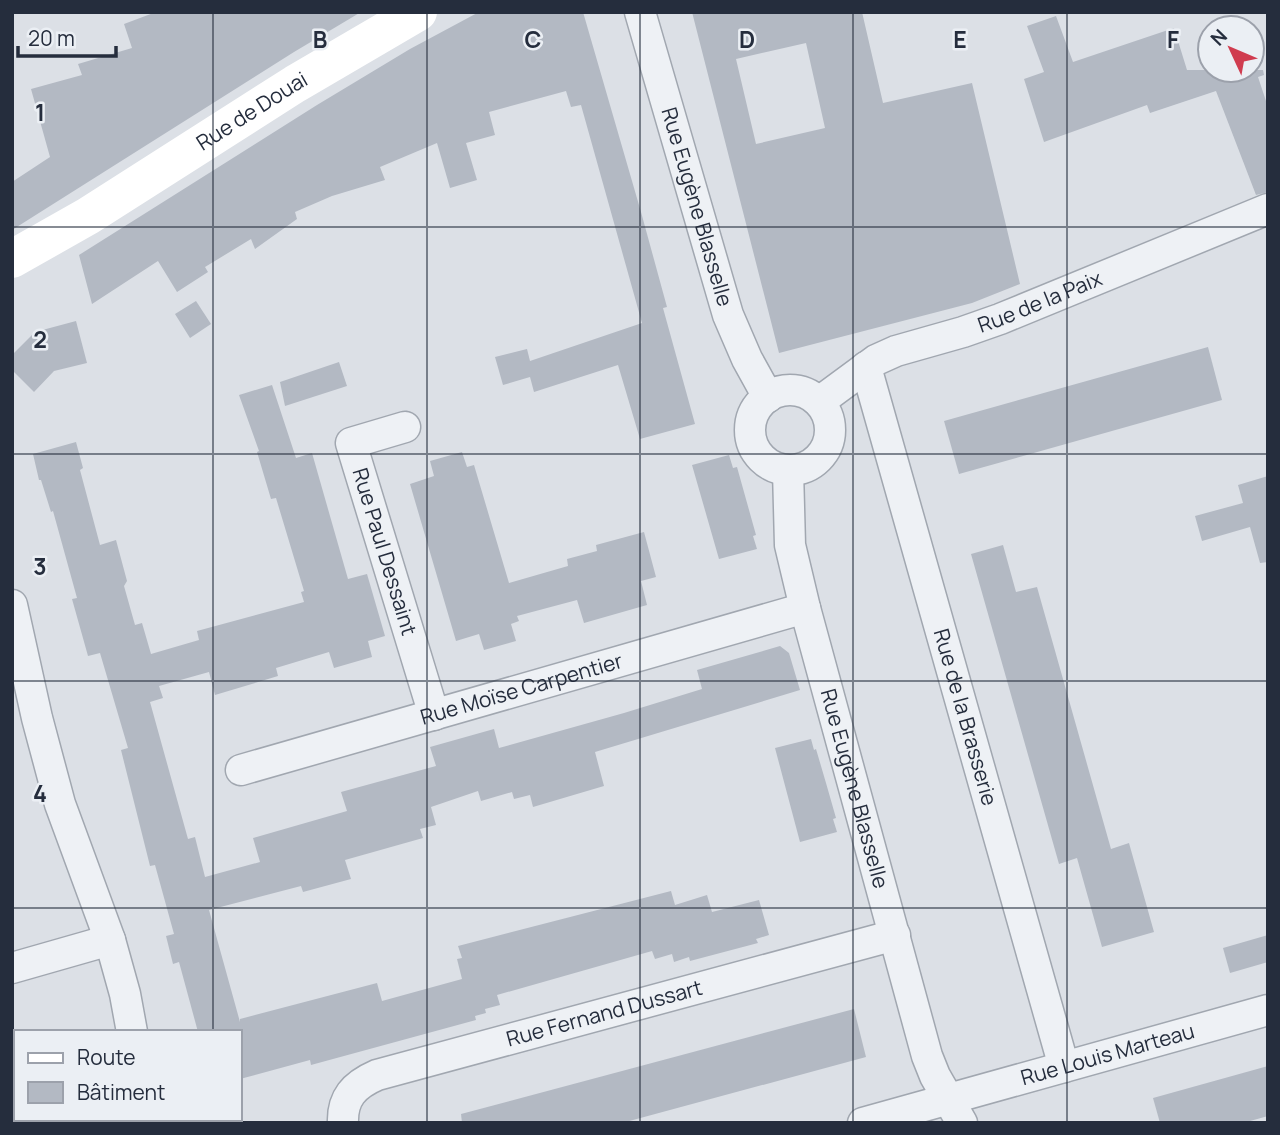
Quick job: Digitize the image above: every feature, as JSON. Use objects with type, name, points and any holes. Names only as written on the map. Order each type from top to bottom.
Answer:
[{"type":"street","name":"Rue de Douai","points":[[12,259],[88,216],[296,84],[418,12]]},
{"type":"street","name":"Rue Eugène Blasselle","points":[[640,12],[727,315],[768,397]]},
{"type":"street","name":"Rue de la Paix","points":[[819,402],[866,367],[896,351],[1000,319],[1266,215]]},
{"type":"street","name":"Rue de Douai","points":[[12,278],[88,216]]},
{"type":"street","name":"Rue de la Brasserie","points":[[866,367],[1064,1067]]},
{"type":"street","points":[[795,390],[808,394],[819,402],[829,420],[830,434],[819,458],[808,466],[788,470],[764,461],[755,451],[750,438],[750,424],[754,412],[768,397],[781,391],[795,390]]},
{"type":"street","name":"Rue Paul Dessaint","points":[[405,427],[351,443],[434,715]]},
{"type":"street","name":"Rue Eugène Blasselle","points":[[788,470],[790,545],[804,608],[927,1056],[955,1111]]},
{"type":"street","points":[[12,605],[37,719],[60,804],[110,940],[132,1030]]},
{"type":"street","name":"Rue Moïse Carpentier","points":[[241,770],[804,608]]},
{"type":"street","name":"Rue Fernand Dussart","points":[[343,1123],[345,1101],[352,1090],[377,1075],[895,936]]},
{"type":"street","points":[[12,968],[110,940]]},
{"type":"street","name":"Rue Louis Marteau","points":[[863,1123],[955,1111],[1064,1067],[1268,1010]]},
{"type":"building","points":[[156,12],[361,12],[12,230],[12,182],[50,157],[31,89],[82,75],[78,64],[132,48],[124,24]]},
{"type":"building","points":[[479,12],[583,12],[667,307],[663,308],[695,424],[640,439],[618,365],[534,392],[530,377],[503,385],[495,357],[527,349],[530,361],[642,323],[581,105],[571,107],[566,91],[489,112],[495,135],[466,143],[477,180],[450,188],[437,143],[380,167],[385,180],[332,196],[295,212],[297,219],[255,249],[251,239],[205,267],[208,272],[177,292],[158,261],[92,304],[79,255],[317,105],[410,49]]},
{"type":"building","points":[[692,12],[862,12],[883,103],[972,83],[1020,284],[972,303],[779,353]],"holes":[[[806,43],[825,128],[756,144],[736,59]]]},
{"type":"building","points":[[1056,16],[1073,62],[1174,28],[1187,70],[1196,70],[1196,84],[1260,84],[1268,107],[1268,192],[1256,195],[1216,91],[1150,113],[1147,105],[1044,142],[1024,79],[1044,72],[1027,26]]},
{"type":"building","points":[[196,301],[211,324],[190,338],[175,314]]},
{"type":"building","points":[[76,321],[87,363],[54,371],[34,392],[12,370],[12,355],[35,332]]},
{"type":"building","points":[[1208,347],[1222,400],[959,474],[944,421]]},
{"type":"building","points":[[339,362],[347,386],[285,406],[280,382]]},
{"type":"building","points":[[272,385],[296,458],[312,453],[348,579],[367,574],[385,636],[368,641],[372,657],[334,668],[329,652],[276,668],[278,676],[215,695],[209,672],[159,686],[163,698],[150,702],[188,839],[195,837],[205,877],[260,862],[253,838],[347,811],[341,792],[436,766],[430,747],[494,729],[499,748],[624,713],[702,689],[697,670],[780,646],[789,653],[800,690],[595,752],[604,786],[533,807],[530,795],[514,799],[512,792],[481,801],[478,791],[431,807],[436,825],[420,829],[423,838],[345,860],[351,879],[303,892],[301,886],[209,910],[240,1022],[240,1019],[377,983],[382,1001],[462,979],[457,959],[462,958],[458,946],[671,891],[675,905],[707,895],[712,912],[759,900],[769,935],[756,939],[758,943],[690,961],[689,957],[674,962],[672,954],[655,959],[652,951],[497,995],[500,1005],[485,1009],[486,1013],[475,1016],[476,1020],[311,1065],[310,1060],[242,1078],[242,1030],[197,1030],[179,962],[173,964],[166,936],[174,934],[155,865],[150,866],[121,750],[128,748],[100,653],[88,656],[72,599],[77,598],[53,511],[51,512],[39,480],[33,454],[76,442],[83,468],[80,470],[100,545],[116,540],[127,581],[124,586],[135,625],[142,623],[151,654],[199,640],[197,631],[304,602],[301,592],[304,591],[276,498],[271,499],[257,452],[259,451],[239,395]]},
{"type":"building","points":[[462,452],[467,467],[474,465],[509,583],[568,566],[567,559],[597,551],[596,545],[644,532],[656,577],[641,581],[647,605],[584,623],[577,600],[517,616],[519,621],[511,624],[516,641],[484,650],[479,634],[456,641],[410,484],[434,476],[430,461]]},
{"type":"building","points":[[729,455],[733,468],[737,467],[756,535],[753,536],[757,549],[719,559],[692,465]]},
{"type":"building","points":[[1268,476],[1268,562],[1260,563],[1250,527],[1202,541],[1195,516],[1243,503],[1238,485]]},
{"type":"building","points":[[1003,545],[1016,592],[1037,587],[1111,849],[1129,843],[1154,932],[1102,947],[1077,858],[1059,864],[971,554]]},
{"type":"building","points":[[811,739],[836,818],[833,819],[837,832],[800,842],[775,748]]},
{"type":"building","points":[[1268,935],[1268,962],[1230,973],[1223,948]]},
{"type":"building","points":[[854,1009],[866,1057],[622,1123],[462,1123],[461,1114]]},
{"type":"building","points":[[1268,1066],[1268,1116],[1243,1123],[1160,1123],[1153,1098]]}]
